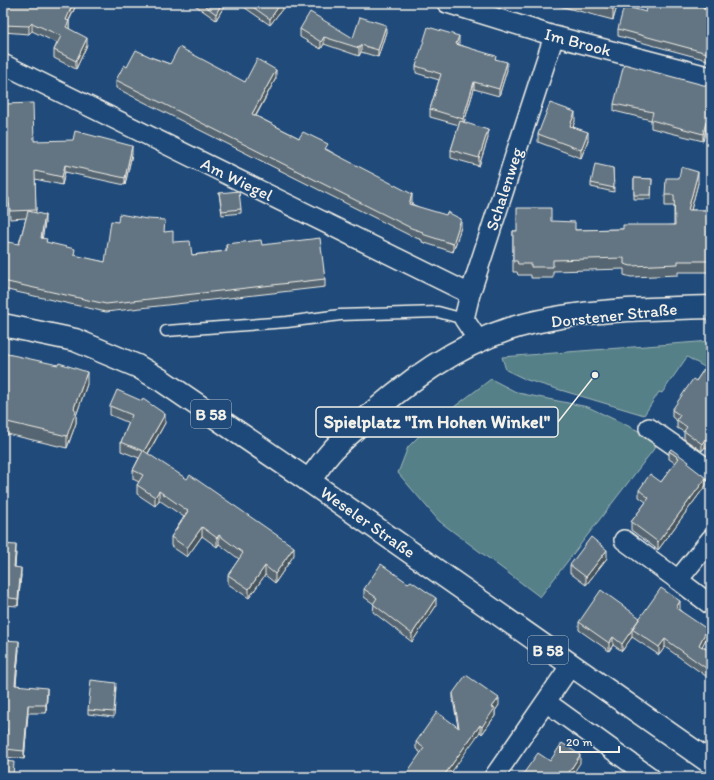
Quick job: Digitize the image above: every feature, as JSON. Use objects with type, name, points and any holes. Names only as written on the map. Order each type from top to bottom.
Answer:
[{"type":"main road","name":"Dorstener Straße","points":[[309,481],[331,452],[374,411],[429,368],[478,340],[511,329],[569,316],[626,310],[711,307]]},
{"type":"main road","name":"Weseler Straße","points":[[3,325],[75,340],[137,366],[161,380],[309,481],[711,763]]},
{"type":"street","name":"Im Brook","points":[[447,3],[554,36],[711,77]]},
{"type":"street","name":"Schalenweg","points":[[464,319],[470,294],[554,36]]},
{"type":"street","name":"Am Wiegel","points":[[3,64],[470,294]]},
{"type":"street","points":[[464,319],[478,340]]},
{"type":"street","points":[[649,428],[711,471]]},
{"type":"street","points":[[678,580],[711,539]]},
{"type":"street","points":[[624,540],[711,605]]},
{"type":"street","points":[[494,777],[571,665]]},
{"type":"street","points":[[546,702],[650,777]]},
{"type":"lane","points":[[166,331],[287,322],[340,316],[438,312],[464,319]]},
{"type":"green space","points":[[711,341],[711,360],[706,368],[687,357],[662,393],[659,392],[644,415],[527,380],[506,370],[502,357]]},
{"type":"green space","points":[[491,379],[518,393],[588,407],[660,441],[540,597],[439,521],[398,473],[408,447],[429,426]]},
{"type":"building","points":[[3,3],[73,3],[66,20],[69,21],[66,27],[87,38],[76,61],[54,50],[61,36],[32,23],[29,26],[3,25]]},
{"type":"building","points":[[201,3],[222,3],[216,14]]},
{"type":"building","points":[[247,3],[281,3],[270,19]]},
{"type":"building","points":[[590,3],[615,3],[613,9]]},
{"type":"building","points":[[648,3],[705,3],[703,9],[711,11],[711,54],[618,29],[624,6],[646,12]]},
{"type":"building","points":[[310,12],[353,38],[360,17],[386,25],[378,50],[361,45],[359,48],[324,37],[321,42],[300,29]]},
{"type":"building","points":[[428,27],[459,36],[456,44],[496,56],[495,59],[507,62],[499,89],[474,82],[463,119],[430,109],[441,74],[416,66]]},
{"type":"building","points":[[179,47],[245,82],[257,59],[276,70],[252,114],[299,138],[303,132],[328,144],[325,149],[412,194],[409,204],[446,215],[447,212],[461,219],[453,244],[422,234],[423,232],[411,228],[116,80],[124,65],[127,67],[136,50],[170,64]]},
{"type":"building","points":[[624,64],[711,87],[711,123],[706,122],[703,134],[651,120],[653,112],[614,104]]},
{"type":"building","points":[[33,103],[34,141],[73,140],[75,131],[132,146],[125,178],[65,165],[62,177],[35,171],[36,210],[10,211],[9,198],[3,198],[3,163],[7,163],[5,104]]},
{"type":"building","points":[[550,103],[575,112],[570,126],[588,132],[581,150],[538,134]]},
{"type":"building","points":[[460,121],[488,130],[479,158],[451,150]]},
{"type":"building","points":[[595,164],[613,168],[614,188],[591,183]]},
{"type":"building","points":[[681,167],[698,172],[688,210],[711,210],[711,261],[678,261],[678,264],[631,266],[624,264],[624,258],[553,260],[553,267],[531,267],[531,264],[518,264],[517,261],[513,261],[513,231],[517,231],[517,208],[551,208],[551,221],[575,222],[575,230],[623,229],[623,225],[675,225],[674,195],[665,195],[666,178],[679,178]]},
{"type":"building","points":[[634,178],[652,179],[651,195],[634,195]]},
{"type":"building","points":[[239,191],[241,209],[222,211],[219,193]]},
{"type":"building","points":[[28,211],[45,215],[41,238],[47,239],[46,242],[75,249],[74,255],[105,262],[111,221],[118,222],[119,214],[147,219],[165,220],[164,232],[173,231],[173,242],[190,241],[192,255],[227,251],[226,244],[261,240],[262,245],[320,238],[325,279],[106,304],[3,281],[3,259],[7,242],[19,244]]},
{"type":"building","points":[[3,353],[58,365],[59,363],[87,372],[74,408],[76,411],[67,436],[3,421]]},
{"type":"building","points":[[711,359],[711,390],[708,394],[711,395],[711,443],[705,439],[702,444],[684,431],[687,427],[677,420],[680,415],[672,410],[693,379],[696,381]]},
{"type":"building","points":[[117,390],[142,401],[143,399],[165,414],[144,451],[187,479],[190,475],[294,547],[275,574],[265,566],[249,589],[228,575],[243,553],[219,535],[217,538],[202,527],[187,548],[171,537],[188,511],[159,491],[155,497],[137,485],[143,475],[133,470],[143,451],[121,442],[132,415],[110,406]]},
{"type":"building","points":[[671,449],[689,462],[688,464],[706,478],[658,542],[631,522],[649,498],[639,490],[650,474],[661,482],[679,458],[669,451]]},
{"type":"building","points":[[3,458],[5,459],[3,470]]},
{"type":"building","points":[[591,537],[607,550],[586,577],[570,565]]},
{"type":"building","points":[[3,544],[16,545],[14,567],[21,568],[18,599],[3,597]]},
{"type":"building","points":[[381,564],[408,583],[411,581],[436,598],[412,634],[373,604],[377,598],[364,589]]},
{"type":"building","points":[[661,588],[680,601],[676,608],[707,629],[699,645],[711,652],[710,671],[665,639],[659,647],[632,629]]},
{"type":"building","points":[[601,590],[640,618],[622,644],[613,637],[609,643],[579,622]]},
{"type":"building","points":[[3,640],[19,641],[15,685],[47,688],[46,705],[28,705],[24,751],[5,749],[7,729],[3,729]]},
{"type":"building","points":[[466,675],[499,698],[492,707],[495,708],[482,727],[480,725],[443,777],[404,777],[424,748],[416,742],[437,712],[459,728],[453,693]]},
{"type":"building","points":[[91,680],[116,683],[114,712],[88,710]]},
{"type":"building","points":[[562,743],[580,755],[566,777],[521,777],[538,753],[550,761]]},
{"type":"building","points":[[3,761],[14,762],[13,777],[3,777]]},
{"type":"place","name":"Spielplatz \"Im Hohen Winkel\"","points":[[595,375]]}]
